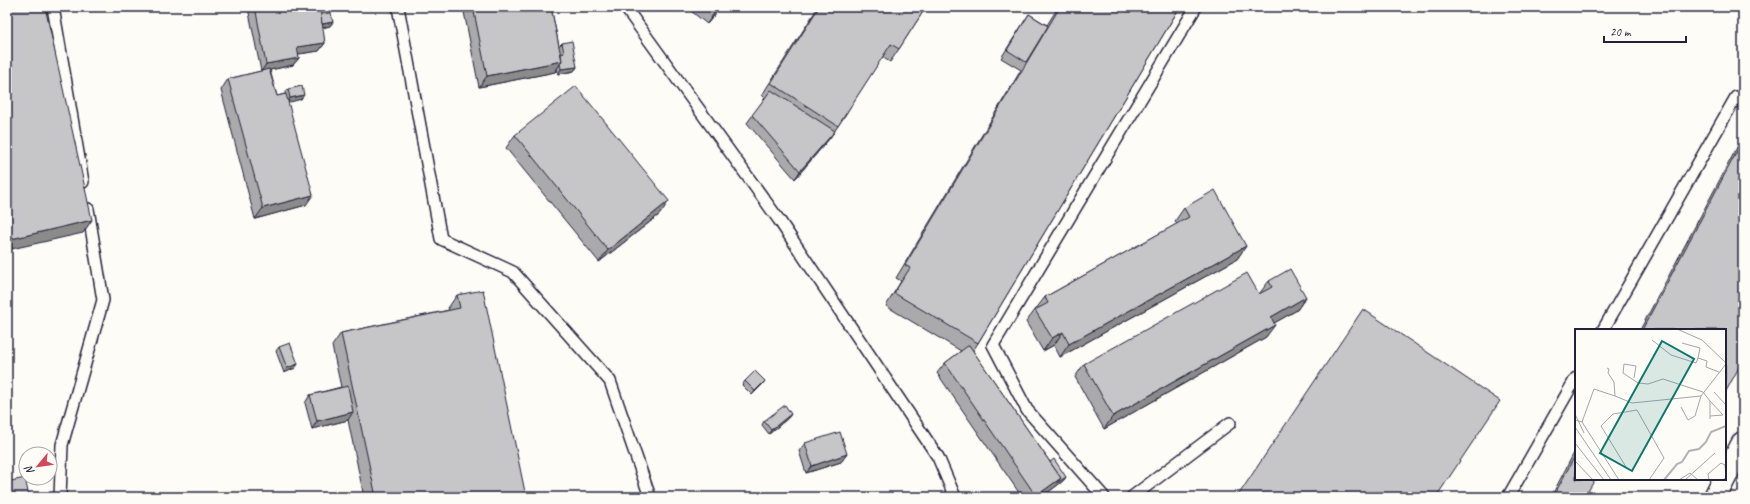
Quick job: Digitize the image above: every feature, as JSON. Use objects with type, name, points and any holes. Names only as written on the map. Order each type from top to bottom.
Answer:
[{"type":"street","points":[[1726,476],[1743,443]]},
{"type":"street","points":[[1715,497],[1724,480]]},
{"type":"lane","points":[[53,7],[103,300],[62,444],[60,497]]},
{"type":"lane","points":[[398,7],[441,239],[513,272],[610,381],[650,497]]},
{"type":"lane","points":[[625,7],[779,220],[938,457],[955,497]]},
{"type":"lane","points":[[1104,497],[1027,410],[993,345],[1196,7]]},
{"type":"lane","points":[[1604,329],[1736,97]]},
{"type":"lane","points":[[1508,497],[1575,380]]},
{"type":"lane","points":[[1132,497],[1230,423]]},
{"type":"building","points":[[7,7],[45,7],[92,220],[7,240]]},
{"type":"building","points":[[255,7],[320,7],[325,43],[297,47],[299,58],[266,64]]},
{"type":"building","points":[[473,7],[551,7],[562,61],[487,76]]},
{"type":"building","points":[[706,7],[720,7],[714,13]]},
{"type":"building","points":[[819,7],[926,7],[899,49],[891,44],[838,126],[771,83]]},
{"type":"building","points":[[1060,7],[1180,7],[978,343],[894,293],[910,268],[905,265]]},
{"type":"building","points":[[331,13],[333,22],[322,24],[321,14]]},
{"type":"building","points":[[1029,14],[1048,26],[1026,62],[1007,50]]},
{"type":"building","points":[[572,41],[577,67],[561,69],[561,54],[564,53],[562,43]]},
{"type":"building","points":[[269,69],[277,96],[286,94],[313,195],[263,208],[228,79]]},
{"type":"building","points":[[302,86],[304,95],[290,98],[288,89]]},
{"type":"building","points":[[576,86],[669,201],[608,250],[515,135]]},
{"type":"building","points":[[771,90],[835,131],[800,171],[752,115]]},
{"type":"building","points":[[1743,140],[1743,360],[1726,391],[1726,329],[1643,329]]},
{"type":"building","points":[[1215,190],[1246,246],[1069,344],[1063,332],[1052,338],[1035,310],[1048,303],[1045,297],[1189,217],[1184,208]]},
{"type":"building","points":[[1290,269],[1306,297],[1271,317],[1275,325],[1113,416],[1084,364],[1247,273],[1259,294],[1272,287],[1269,281]]},
{"type":"building","points":[[483,290],[526,497],[376,497],[341,333],[460,308],[457,295]]},
{"type":"building","points":[[1363,309],[1500,401],[1436,497],[1237,497]]},
{"type":"building","points":[[290,343],[298,364],[287,368],[279,347]]},
{"type":"building","points":[[969,345],[1061,478],[1036,496],[945,363]]},
{"type":"building","points":[[755,371],[765,381],[755,391],[745,381]]},
{"type":"building","points":[[348,386],[353,412],[317,421],[310,395]]},
{"type":"building","points":[[785,405],[791,414],[771,430],[764,421]]},
{"type":"building","points":[[840,432],[847,454],[812,466],[805,443]]},
{"type":"building","points":[[1575,456],[1575,480],[1594,480],[1585,497],[1553,497]]},
{"type":"building","points":[[1054,459],[1066,477],[1057,483],[1061,478],[1050,462]]},
{"type":"building","points":[[18,480],[18,486],[27,486],[29,497],[7,497],[7,482]]}]
